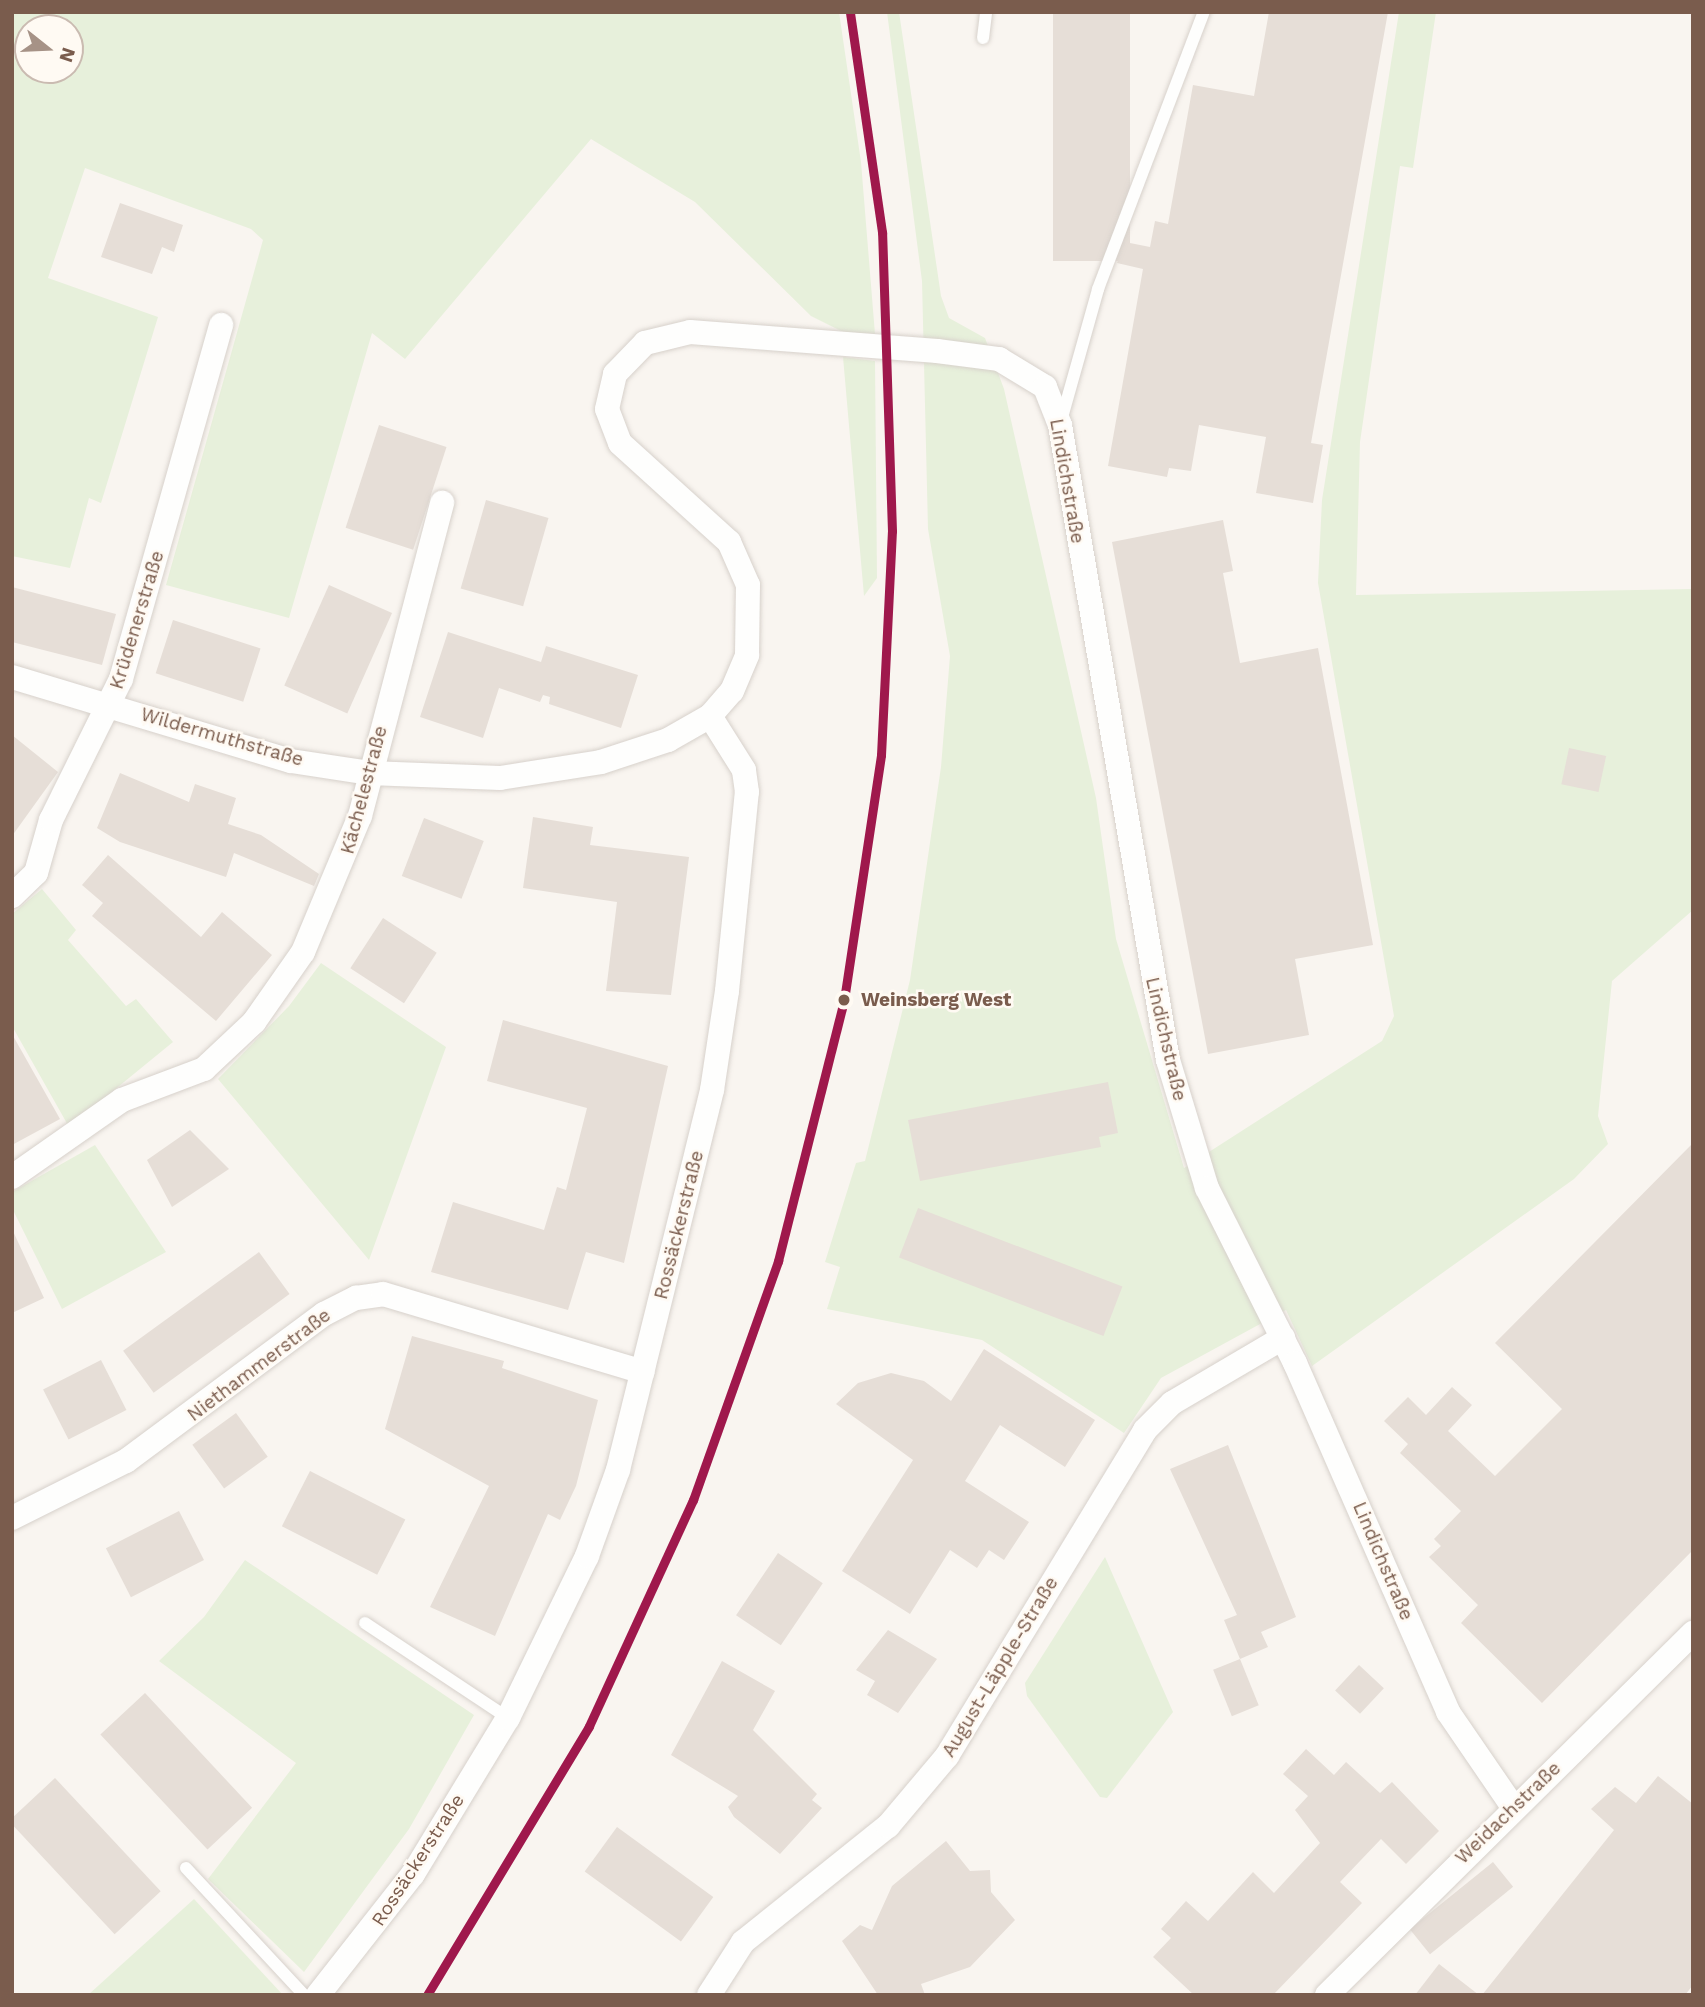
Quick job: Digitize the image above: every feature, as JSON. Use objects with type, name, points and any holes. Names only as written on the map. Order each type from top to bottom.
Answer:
[{"type":"street","name":"Krüdenerstraße","points":[[12,896],[36,873],[51,820],[111,704],[221,325]]},
{"type":"street","name":"Wildermuthstraße","points":[[12,677],[111,704],[291,761],[369,773],[500,778],[601,762],[668,740],[710,716],[733,691],[747,655],[748,584],[729,542],[620,443],[607,409],[615,374],[645,343],[690,332],[870,348]]},
{"type":"street","name":"Lindichstraße","points":[[870,348],[999,359],[1045,387],[1060,425],[1168,1060],[1207,1188],[1283,1338],[1448,1712],[1514,1807]]},
{"type":"street","name":"Kächelestraße","points":[[12,1177],[122,1100],[204,1069],[254,1022],[303,951],[337,880],[369,773],[442,503]]},
{"type":"street","name":"Rossäckerstraße","points":[[318,1995],[413,1874],[508,1718],[587,1556],[618,1470],[712,1090],[727,991],[747,792],[744,770],[710,716]]},
{"type":"street","name":"Niethammerstraße","points":[[12,1518],[126,1461],[324,1314],[356,1298],[383,1294],[643,1371]]},
{"type":"street","name":"August-Läpple-Straße","points":[[709,1995],[743,1942],[855,1856],[940,1765],[1145,1430],[1172,1403],[1283,1338]]},
{"type":"street","name":"Weidachstraße","points":[[1327,1995],[1514,1807],[1693,1633]]},
{"type":"lane","points":[[983,38],[986,12]]},
{"type":"lane","points":[[1060,425],[1098,289],[1204,12]]},
{"type":"lane","points":[[365,1623],[508,1718]]},
{"type":"lane","points":[[186,1868],[304,1995]]},
{"type":"green space","points":[[12,12],[839,12],[861,162],[875,334],[843,332],[811,316],[695,202],[591,139],[405,359],[372,333],[289,618],[166,585],[263,240],[251,229],[85,168],[48,278],[158,317],[101,503],[89,498],[70,568],[12,556]]},
{"type":"green space","points":[[887,12],[899,12],[941,296],[949,318],[985,338],[1004,389],[1096,798],[1116,939],[1184,1168],[1382,1041],[1394,1016],[1318,583],[1322,500],[1399,12],[1436,12],[1413,168],[1400,166],[1360,442],[1356,595],[1693,589],[1693,910],[1612,981],[1598,1116],[1608,1144],[1574,1179],[1312,1366],[1286,1310],[1161,1378],[1124,1433],[982,1340],[827,1309],[840,1267],[825,1262],[856,1163],[865,1161],[910,980],[941,767],[950,656],[928,529],[922,281]]},
{"type":"green space","points":[[843,357],[875,361],[877,578],[864,596]]},
{"type":"green space","points":[[42,889],[76,930],[68,940],[126,1006],[136,999],[173,1042],[69,1127],[12,1026],[12,914]]},
{"type":"green space","points":[[321,963],[446,1047],[369,1260],[218,1079],[289,1006]]},
{"type":"green space","points":[[95,1145],[166,1252],[62,1309],[12,1208],[12,1192]]},
{"type":"green space","points":[[1105,1557],[1173,1712],[1107,1798],[1100,1797],[1027,1696],[1025,1683]]},
{"type":"green space","points":[[245,1560],[474,1715],[409,1829],[304,1972],[208,1879],[296,1763],[159,1661],[204,1617]]},
{"type":"green space","points":[[194,1899],[283,1995],[88,1995]]},
{"type":"building","points":[[1053,12],[1130,12],[1130,261],[1053,261]]},
{"type":"building","points":[[1269,12],[1388,12],[1311,443],[1323,445],[1313,503],[1256,493],[1266,437],[1199,425],[1191,471],[1169,468],[1167,477],[1108,466],[1143,269],[1117,263],[1125,242],[1150,247],[1155,221],[1168,224],[1193,85],[1254,96]]},
{"type":"building","points":[[120,203],[183,225],[174,252],[162,247],[152,274],[101,257]]},
{"type":"building","points":[[379,425],[447,447],[413,550],[346,528]]},
{"type":"building","points":[[486,500],[548,518],[523,606],[461,588]]},
{"type":"building","points":[[1223,520],[1233,571],[1223,573],[1240,663],[1318,648],[1373,945],[1295,959],[1309,1035],[1208,1054],[1112,542]]},
{"type":"building","points":[[329,585],[392,613],[347,714],[284,685]]},
{"type":"building","points":[[12,587],[116,614],[102,665],[12,642]]},
{"type":"building","points":[[173,620],[260,648],[243,702],[156,673]]},
{"type":"building","points":[[448,632],[541,662],[546,646],[638,675],[621,728],[549,704],[550,697],[543,695],[540,702],[499,688],[483,738],[420,717]]},
{"type":"building","points":[[12,735],[58,772],[12,836]]},
{"type":"building","points":[[1569,748],[1606,756],[1598,792],[1561,784]]},
{"type":"building","points":[[120,773],[189,802],[195,784],[236,798],[228,824],[261,835],[319,874],[314,886],[234,853],[226,877],[120,842],[97,828]]},
{"type":"building","points":[[533,817],[593,827],[590,845],[689,857],[671,995],[606,991],[617,902],[523,888]]},
{"type":"building","points":[[424,818],[484,841],[462,899],[402,876]]},
{"type":"building","points":[[108,855],[201,937],[222,912],[272,955],[216,1021],[92,916],[103,903],[82,885]]},
{"type":"building","points":[[383,918],[437,953],[404,1003],[350,968]]},
{"type":"building","points":[[503,1020],[668,1066],[624,1263],[586,1252],[568,1310],[431,1272],[453,1202],[544,1230],[557,1187],[566,1190],[587,1108],[487,1081]]},
{"type":"building","points":[[12,1034],[60,1119],[12,1145]]},
{"type":"building","points":[[1108,1082],[1118,1133],[1099,1137],[1101,1147],[920,1181],[908,1120]]},
{"type":"building","points":[[190,1130],[229,1169],[172,1207],[147,1160]]},
{"type":"building","points":[[1693,1143],[1693,1550],[1542,1703],[1461,1623],[1478,1605],[1429,1557],[1441,1546],[1434,1539],[1461,1511],[1400,1453],[1408,1444],[1384,1421],[1408,1397],[1426,1415],[1452,1387],[1472,1405],[1448,1431],[1495,1476],[1562,1409],[1495,1343]]},
{"type":"building","points":[[918,1208],[1122,1286],[1103,1336],[899,1257]]},
{"type":"building","points":[[12,1229],[44,1298],[12,1313]]},
{"type":"building","points":[[259,1252],[290,1294],[154,1393],[123,1351]]},
{"type":"building","points":[[412,1336],[504,1361],[502,1368],[598,1400],[576,1486],[560,1520],[548,1514],[495,1636],[430,1607],[489,1486],[385,1429]]},
{"type":"building","points":[[984,1349],[1095,1420],[1065,1467],[1000,1425],[965,1481],[1029,1522],[1004,1560],[989,1550],[977,1568],[950,1550],[910,1614],[842,1571],[913,1460],[836,1404],[858,1383],[891,1373],[924,1381],[951,1401]]},
{"type":"building","points":[[101,1360],[126,1410],[69,1439],[43,1390]]},
{"type":"building","points":[[236,1413],[268,1457],[224,1488],[192,1445]]},
{"type":"building","points":[[1228,1445],[1296,1617],[1261,1632],[1268,1647],[1240,1659],[1224,1620],[1237,1615],[1170,1469]]},
{"type":"building","points":[[310,1471],[405,1520],[377,1575],[282,1526]]},
{"type":"building","points":[[179,1511],[204,1560],[131,1597],[106,1548]]},
{"type":"building","points":[[778,1553],[823,1583],[781,1645],[736,1615]]},
{"type":"building","points":[[888,1630],[937,1659],[898,1713],[867,1695],[875,1681],[856,1670]]},
{"type":"building","points":[[1240,1659],[1259,1705],[1232,1716],[1213,1670]]},
{"type":"building","points":[[722,1661],[775,1691],[753,1730],[817,1794],[812,1800],[822,1808],[780,1854],[734,1817],[728,1807],[738,1796],[671,1755]]},
{"type":"building","points":[[1359,1665],[1384,1688],[1360,1714],[1335,1691]]},
{"type":"building","points":[[145,1693],[252,1808],[207,1849],[100,1735]]},
{"type":"building","points":[[1306,1749],[1334,1775],[1346,1762],[1380,1793],[1392,1782],[1439,1831],[1406,1864],[1381,1839],[1340,1882],[1362,1903],[1273,1995],[1194,1995],[1153,1957],[1171,1938],[1161,1929],[1186,1901],[1208,1921],[1253,1872],[1274,1893],[1320,1843],[1295,1810],[1308,1796],[1283,1774]]},
{"type":"building","points":[[1658,1776],[1693,1804],[1693,1985],[1685,1995],[1482,1995],[1614,1830],[1591,1809],[1615,1787],[1636,1803]]},
{"type":"building","points":[[55,1778],[161,1891],[115,1934],[12,1824],[12,1818]]},
{"type":"building","points":[[617,1827],[713,1897],[681,1941],[585,1871]]},
{"type":"building","points":[[946,1841],[970,1871],[990,1870],[991,1892],[1015,1920],[970,1967],[921,1984],[925,1995],[878,1995],[842,1941],[860,1925],[872,1930],[892,1886]]},
{"type":"building","points":[[1493,1862],[1513,1887],[1430,1954],[1410,1929]]},
{"type":"building","points":[[1439,1964],[1479,1995],[1415,1995]]},
{"type":"transit line","points":[[427,1995],[589,1726],[693,1500],[778,1261],[844,1000],[881,755],[892,531],[882,232],[850,12]]},
{"type":"place","name":"Weinsberg West","points":[[844,1000]]}]
